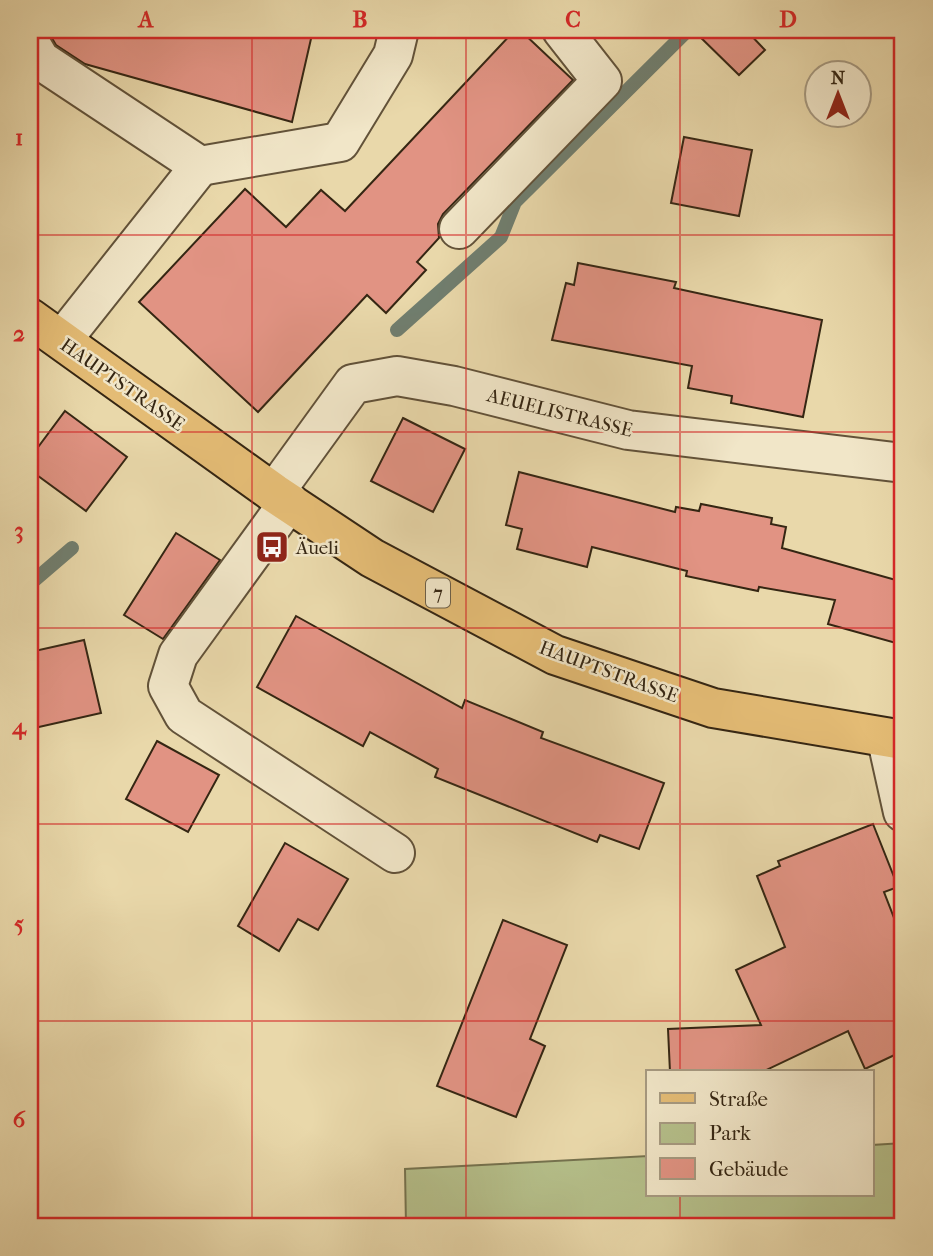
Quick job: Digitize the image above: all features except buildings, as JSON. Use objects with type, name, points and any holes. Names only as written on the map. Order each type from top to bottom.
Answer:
[{"type":"main road","name":"HAUPTSTRASSE","points":[[30,318],[281,497],[372,558],[555,654],[713,708],[895,740]]},
{"type":"street","points":[[62,340],[201,166],[340,142],[393,55],[399,30]]},
{"type":"street","points":[[458,229],[602,81],[562,30]]},
{"type":"street","points":[[30,43],[40,60],[201,166]]},
{"type":"street","name":"AEUELISTRASSE","points":[[395,853],[184,715],[168,687],[178,655],[353,384],[397,376],[454,386],[628,430],[903,463]]},
{"type":"street","points":[[895,740],[903,812]]},
{"type":"green space","points":[[903,1143],[903,1226],[406,1226],[405,1169],[646,1156],[646,1196],[874,1196],[874,1145]]},
{"type":"waterway","points":[[397,330],[501,237],[515,202],[688,30]]},
{"type":"waterway","points":[[30,584],[72,548]]},
{"type":"place","name":"Äueli","points":[[272,547]]}]
